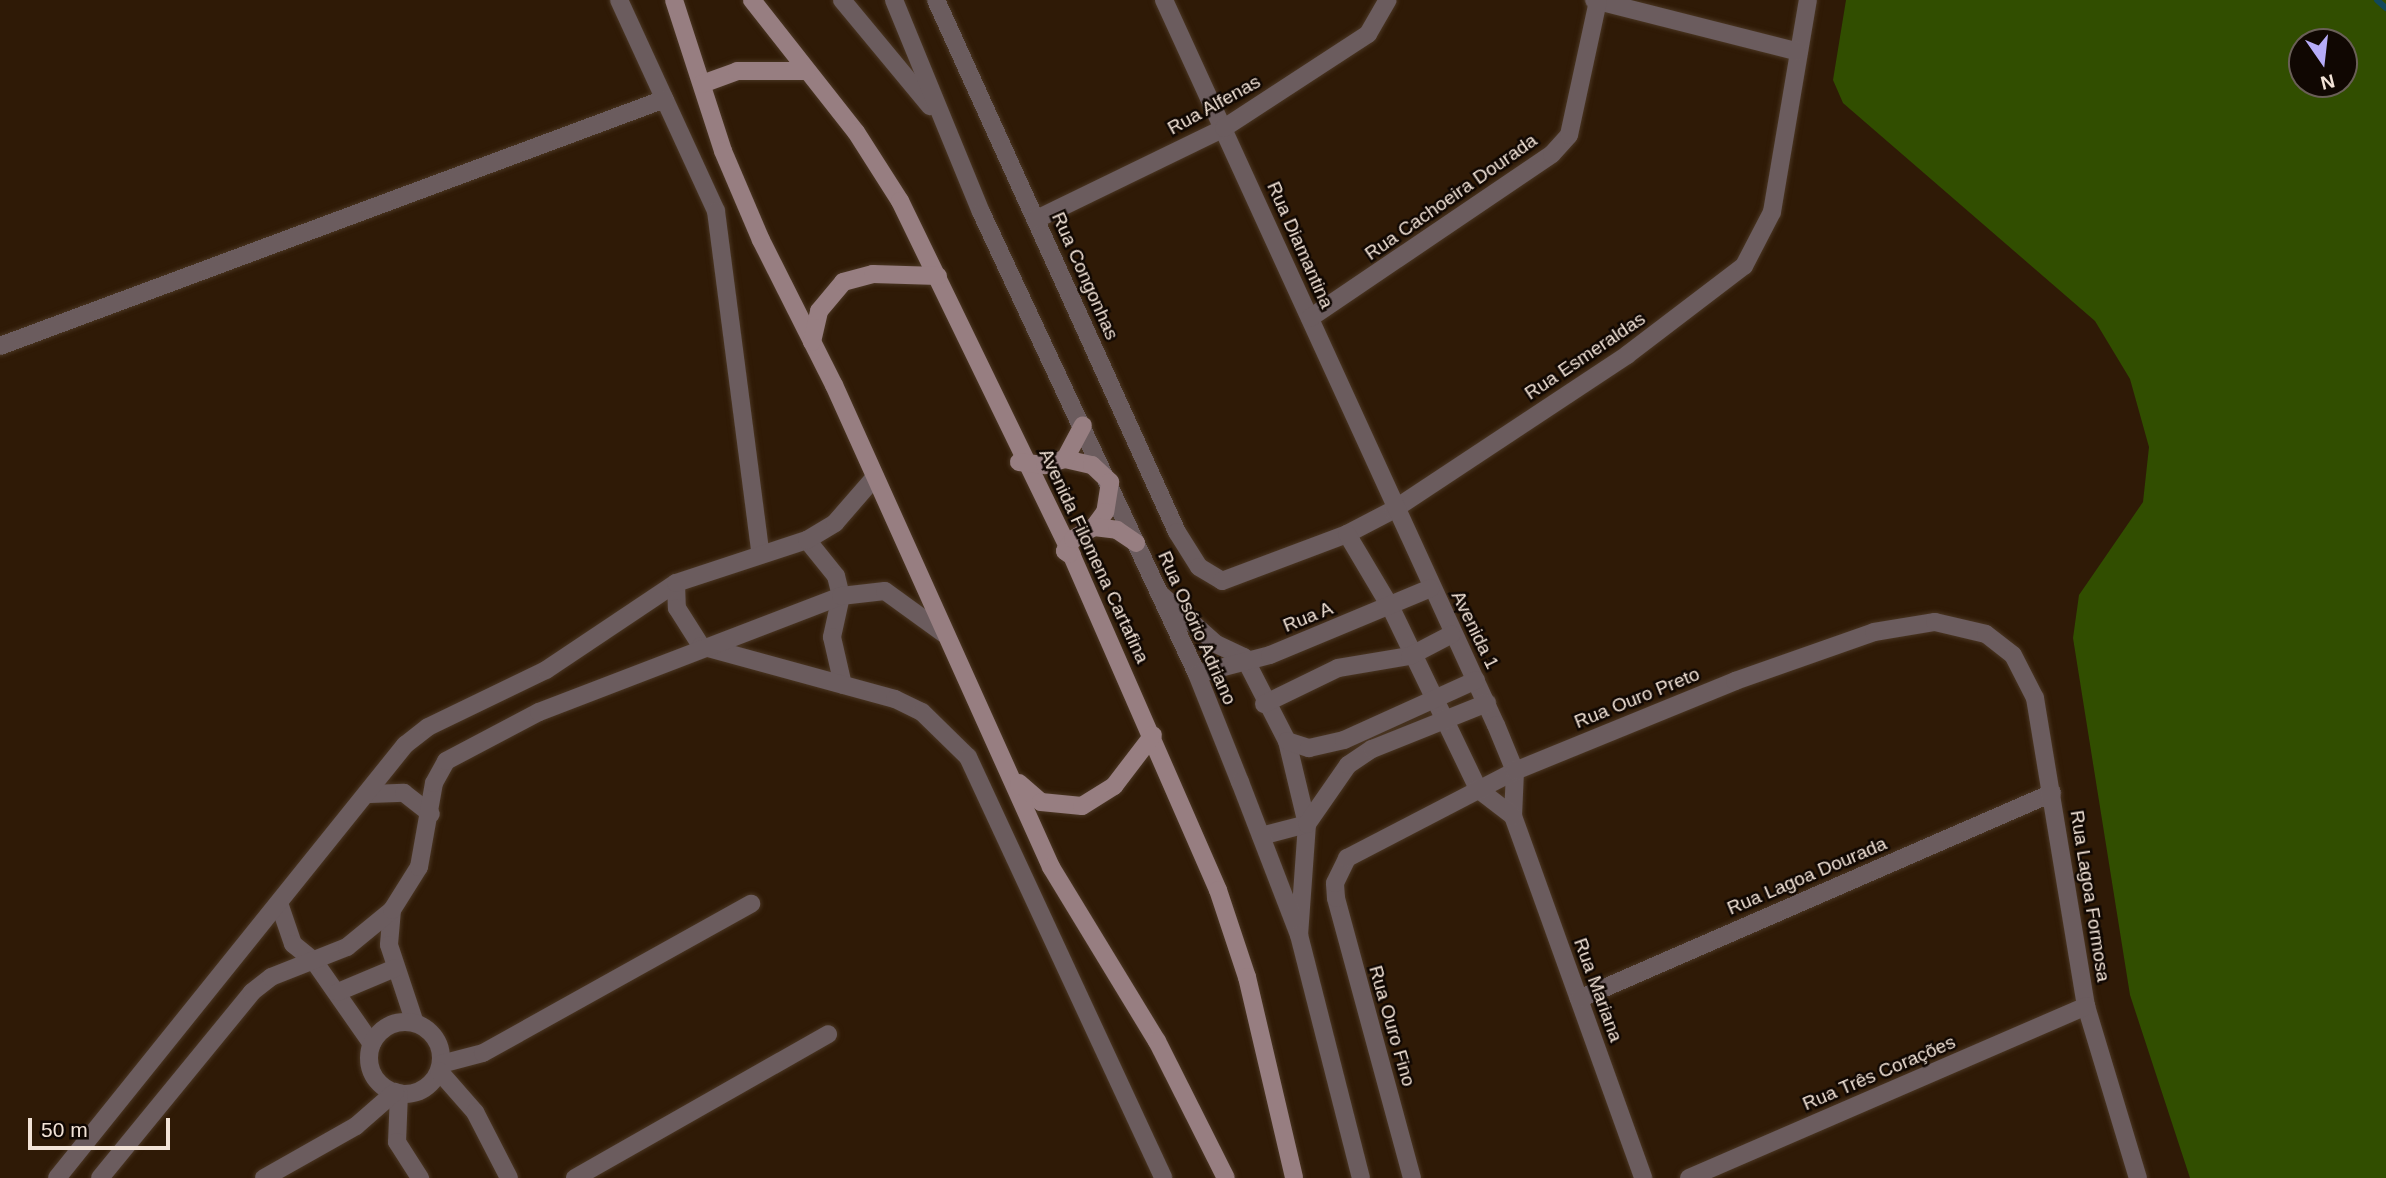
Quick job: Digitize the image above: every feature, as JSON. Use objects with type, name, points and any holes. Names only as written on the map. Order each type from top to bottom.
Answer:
[{"type":"main road","points":[[674,0],[702,84],[761,240],[813,342],[943,633],[1012,775],[1051,867],[1157,1041],[1226,1178]]},
{"type":"main road","name":"Avenida Filomena Cartafina","points":[[752,0],[856,132],[938,276],[1072,556],[1153,735],[1247,977],[1294,1178]]},
{"type":"main road","points":[[702,84],[737,71],[807,71]]},
{"type":"main road","points":[[813,342],[819,311],[843,282],[873,274],[938,276]]},
{"type":"main road","points":[[1065,459],[1083,425]]},
{"type":"main road","points":[[1020,446],[1018,461],[1025,464],[1065,459],[1092,465],[1110,482],[1105,512],[1094,527],[1073,540],[1065,551],[1072,556]]},
{"type":"main road","points":[[1094,527],[1117,530],[1136,543]]},
{"type":"main road","points":[[1012,775],[1041,802],[1082,806],[1114,786],[1153,735]]},
{"type":"street","points":[[620,0],[716,211],[760,552]]},
{"type":"street","name":"Rua Osório Adriano","points":[[842,0],[939,117]]},
{"type":"street","name":"Rua Osório Adriano","points":[[894,0],[939,117],[1198,674],[1299,935],[1361,1178]]},
{"type":"street","name":"Rua Congonhas","points":[[936,0],[1199,567]]},
{"type":"street","name":"Rua Diamantina","points":[[1164,0],[1310,318],[1393,510]]},
{"type":"street","name":"Rua Alfenas","points":[[1037,219],[1224,128],[1368,34],[1388,0]]},
{"type":"street","name":"Rua Esmeraldas","points":[[1199,567],[1213,578],[1237,579],[1347,534],[1393,510],[1627,355],[1744,266],[1772,212],[1808,0]]},
{"type":"street","points":[[1596,1],[1799,52]]},
{"type":"street","name":"Rua Cachoeira Dourada","points":[[1310,318],[1560,145],[1576,118],[1596,1]]},
{"type":"street","points":[[0,346],[665,99]]},
{"type":"street","points":[[57,1178],[370,793],[405,745],[428,727],[546,670],[676,583],[760,552],[807,540],[835,523],[875,477]]},
{"type":"street","name":"Avenida 1","points":[[1393,510],[1487,703],[1515,771]]},
{"type":"street","points":[[1347,534],[1391,608],[1410,656],[1478,789],[1513,816]]},
{"type":"street","points":[[807,540],[836,576],[841,596],[832,637],[844,684]]},
{"type":"street","points":[[676,583],[677,608],[701,646],[844,684],[922,712],[968,757],[1163,1178]]},
{"type":"street","name":"Rua A","points":[[1198,674],[1244,657],[1270,655],[1391,608],[1431,588]]},
{"type":"street","points":[[100,1178],[252,992],[271,976],[314,961],[368,933],[392,910],[419,867],[431,814],[434,783],[446,761],[539,712],[701,646],[841,596],[885,591],[943,633]]},
{"type":"street","points":[[1159,593],[1216,644],[1244,657],[1264,704],[1286,741],[1307,824],[1299,935]]},
{"type":"street","name":"Rua Ouro Preto","points":[[1335,883],[1347,858],[1478,789],[1515,771],[1735,681],[1895,626],[1935,622],[1986,634]]},
{"type":"street","points":[[1264,704],[1338,668],[1410,656],[1452,634]]},
{"type":"street","name":"Rua Lagoa Formosa","points":[[1986,634],[2026,673],[2052,793],[2086,1006],[2138,1178]]},
{"type":"street","points":[[1286,741],[1308,748],[1344,740],[1476,680]]},
{"type":"street","points":[[1261,836],[1307,824],[1348,765],[1403,736],[1445,725],[1487,703]]},
{"type":"street","name":"Rua Mariana","points":[[1515,771],[1513,816],[1643,1178]]},
{"type":"street","points":[[370,793],[404,793],[431,814]]},
{"type":"street","name":"Rua Lagoa Dourada","points":[[1579,999],[2052,793]]},
{"type":"street","name":"Rua Ouro Fino","points":[[1335,883],[1412,1178]]},
{"type":"street","points":[[264,1178],[356,1126],[397,1093],[423,1089],[440,1067],[483,1053],[751,904]]},
{"type":"street","points":[[279,906],[285,933],[314,961],[372,1044]]},
{"type":"street","points":[[392,910],[389,945],[415,1023],[436,1038],[440,1067],[475,1112],[509,1178]]},
{"type":"street","points":[[338,992],[396,968]]},
{"type":"street","name":"Rua Três Corações","points":[[1689,1178],[2086,1006]]},
{"type":"street","points":[[415,1023],[389,1025],[372,1044],[370,1068],[397,1093],[397,1142],[420,1178]]},
{"type":"street","points":[[575,1178],[828,1034]]},
{"type":"green space","points":[[1846,0],[2386,0],[2386,1178],[2190,1178],[2130,995],[2073,638],[2079,595],[2143,502],[2149,447],[2130,379],[2095,321],[1843,103],[1833,80]]},
{"type":"waterway","points":[[2377,0],[2386,8]]}]
